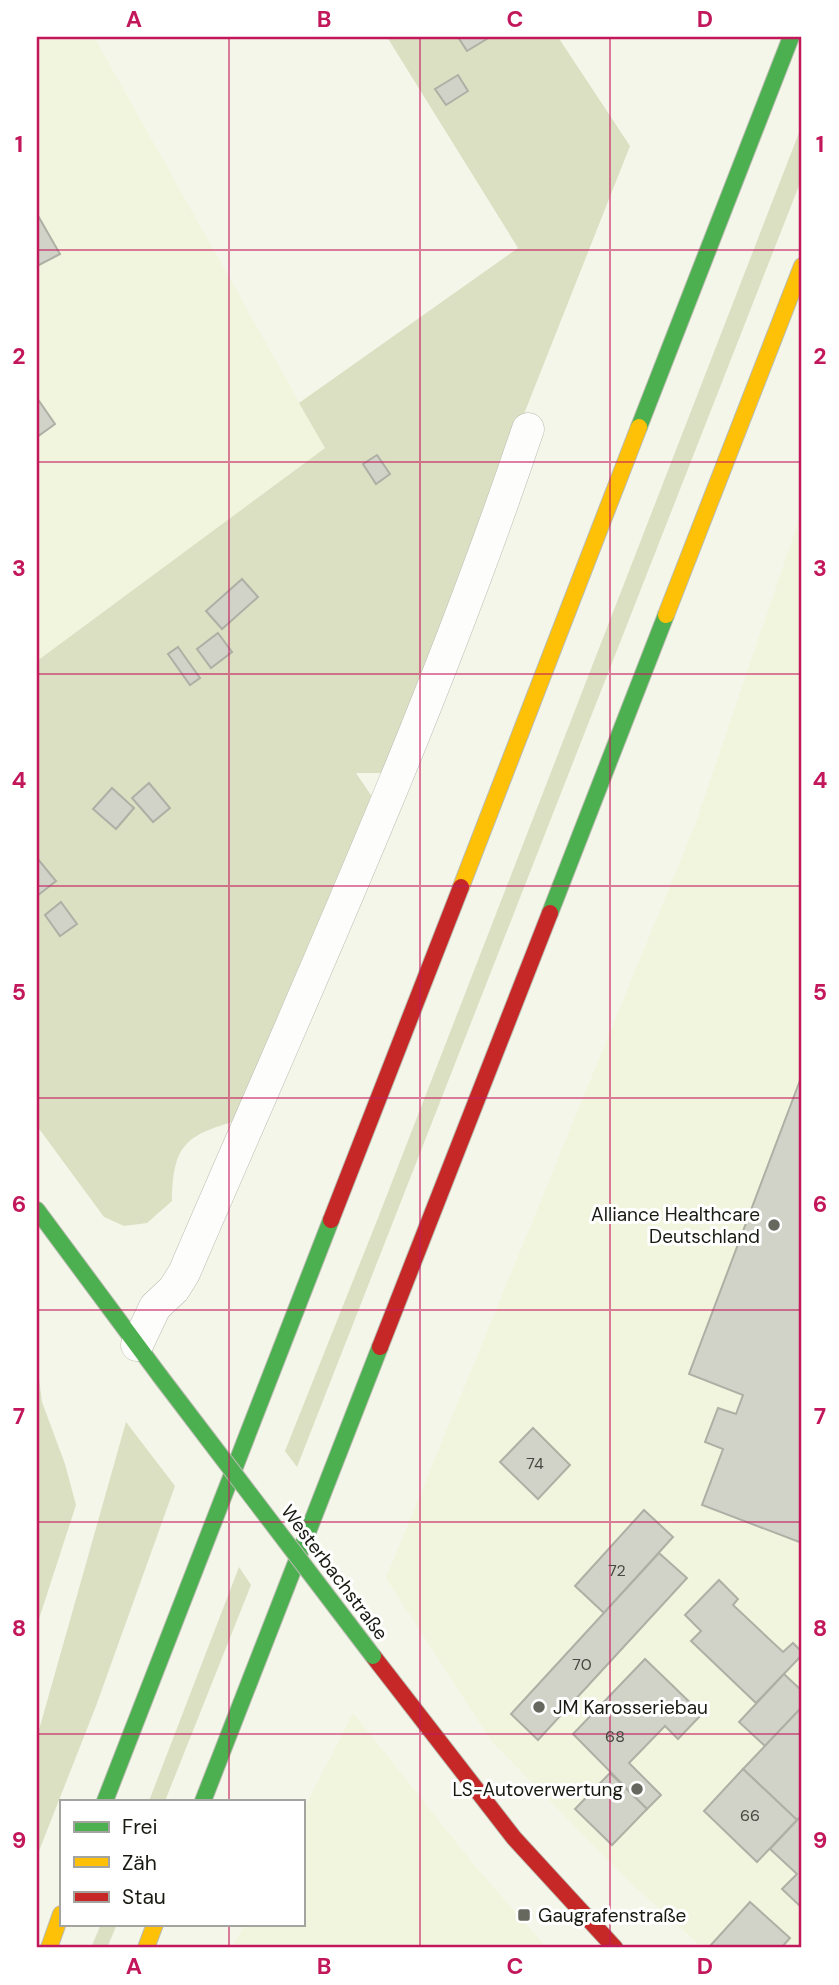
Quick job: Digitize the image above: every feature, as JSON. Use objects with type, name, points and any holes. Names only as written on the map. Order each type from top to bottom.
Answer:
[{"type":"main road","points":[[105,1800],[791,37]]},
{"type":"main road","points":[[203,1800],[802,266]]},
{"type":"main road","name":"Westerbachstraße","points":[[37,1210],[160,1376],[514,1838],[615,1948]]},
{"type":"main road","points":[[48,1948],[60,1917]]},
{"type":"main road","points":[[146,1948],[154,1926]]},
{"type":"street","points":[[137,1345],[155,1307],[174,1289],[184,1273],[385,806],[490,541],[528,429]]},
{"type":"shaded area","points":[[37,37],[94,37],[325,448],[37,661]]},
{"type":"shaded area","points":[[387,37],[558,37],[630,146],[382,773],[356,773],[377,804],[242,1119],[208,1130],[187,1144],[176,1165],[172,1201],[147,1223],[124,1226],[104,1217],[37,1126],[37,661],[325,448],[299,403],[518,248]]},
{"type":"shaded area","points":[[802,125],[802,178],[297,1467],[285,1451]]},
{"type":"shaded area","points":[[802,511],[802,1948],[703,1948],[634,1886],[492,1742],[386,1578],[695,825]]},
{"type":"shaded area","points":[[37,1363],[42,1402],[65,1464],[76,1505],[37,1625]]},
{"type":"shaded area","points":[[126,1422],[175,1486],[96,1706],[37,1856],[37,1737]]},
{"type":"shaded area","points":[[239,1567],[251,1585],[165,1800],[149,1800]]},
{"type":"shaded area","points":[[353,1713],[475,1866],[547,1948],[232,1948],[244,1926],[304,1926],[304,1809]]},
{"type":"shaded area","points":[[100,1926],[116,1926],[107,1948],[91,1948]]},
{"type":"building","points":[[458,37],[490,37],[467,51]]},
{"type":"building","points":[[458,75],[468,91],[446,105],[435,89]]},
{"type":"building","points":[[37,214],[60,254],[37,266]]},
{"type":"building","points":[[37,398],[55,424],[37,437]]},
{"type":"building","points":[[377,455],[390,474],[376,484],[363,464]]},
{"type":"building","points":[[242,579],[258,597],[222,629],[206,611]]},
{"type":"building","points":[[218,633],[232,652],[211,668],[197,649]]},
{"type":"building","points":[[178,647],[200,678],[190,685],[168,654]]},
{"type":"building","points":[[149,783],[170,808],[153,822],[132,798]]},
{"type":"building","points":[[112,788],[134,808],[116,829],[93,809]]},
{"type":"building","points":[[37,858],[56,881],[37,896]]},
{"type":"building","points":[[61,902],[77,924],[60,936],[45,915]]},
{"type":"building","name":"Alliance Healthcare Deutschland","points":[[802,1075],[802,1543],[702,1505],[723,1449],[705,1442],[718,1408],[736,1414],[743,1395],[689,1374]]},
{"type":"building","points":[[533,1428],[570,1465],[538,1499],[500,1462]]},
{"type":"building","points":[[644,1510],[673,1537],[604,1613],[575,1586]]},
{"type":"building","points":[[659,1553],[687,1578],[538,1740],[511,1714]]},
{"type":"building","points":[[719,1580],[738,1599],[733,1605],[783,1652],[793,1643],[802,1652],[756,1703],[691,1641],[701,1631],[685,1615]]},
{"type":"building","points":[[645,1659],[702,1714],[678,1739],[665,1726],[629,1763],[661,1795],[647,1809],[573,1734]]},
{"type":"building","points":[[784,1674],[802,1691],[802,1707],[765,1746],[739,1722]]},
{"type":"building","points":[[802,1707],[802,1815],[797,1820],[743,1769]]},
{"type":"building","points":[[743,1769],[797,1820],[757,1862],[704,1811]]},
{"type":"building","points":[[610,1773],[647,1809],[612,1845],[575,1809]]},
{"type":"building","points":[[802,1815],[802,1908],[782,1889],[797,1874],[770,1849]]},
{"type":"building","points":[[750,1902],[790,1938],[781,1948],[712,1948],[710,1946]]},
{"type":"traffic: fast","points":[[639,427],[791,37]]},
{"type":"traffic: fast","points":[[550,913],[666,615]]},
{"type":"traffic: fast","points":[[37,1210],[160,1376]]},
{"type":"traffic: fast","points":[[105,1800],[331,1220]]},
{"type":"traffic: fast","points":[[203,1800],[380,1347]]},
{"type":"traffic: fast","points":[[160,1376],[373,1656]]},
{"type":"traffic: slow","points":[[666,615],[802,266]]},
{"type":"traffic: slow","points":[[461,887],[639,427]]},
{"type":"traffic: slow","points":[[49,1948],[60,1917]]},
{"type":"traffic: slow","points":[[146,1948],[154,1926]]},
{"type":"traffic: jam","points":[[331,1220],[461,887]]},
{"type":"traffic: jam","points":[[380,1347],[550,913]]},
{"type":"traffic: jam","points":[[373,1656],[514,1838],[615,1948]]},
{"type":"place","name":"Alliance Healthcare Deutschland","points":[[774,1225]]},
{"type":"place","name":"JM Karosseriebau","points":[[539,1707]]},
{"type":"place","name":"LS-Autoverwertung","points":[[637,1789]]},
{"type":"place","name":"Gaugrafenstraße","points":[[524,1915]]}]
